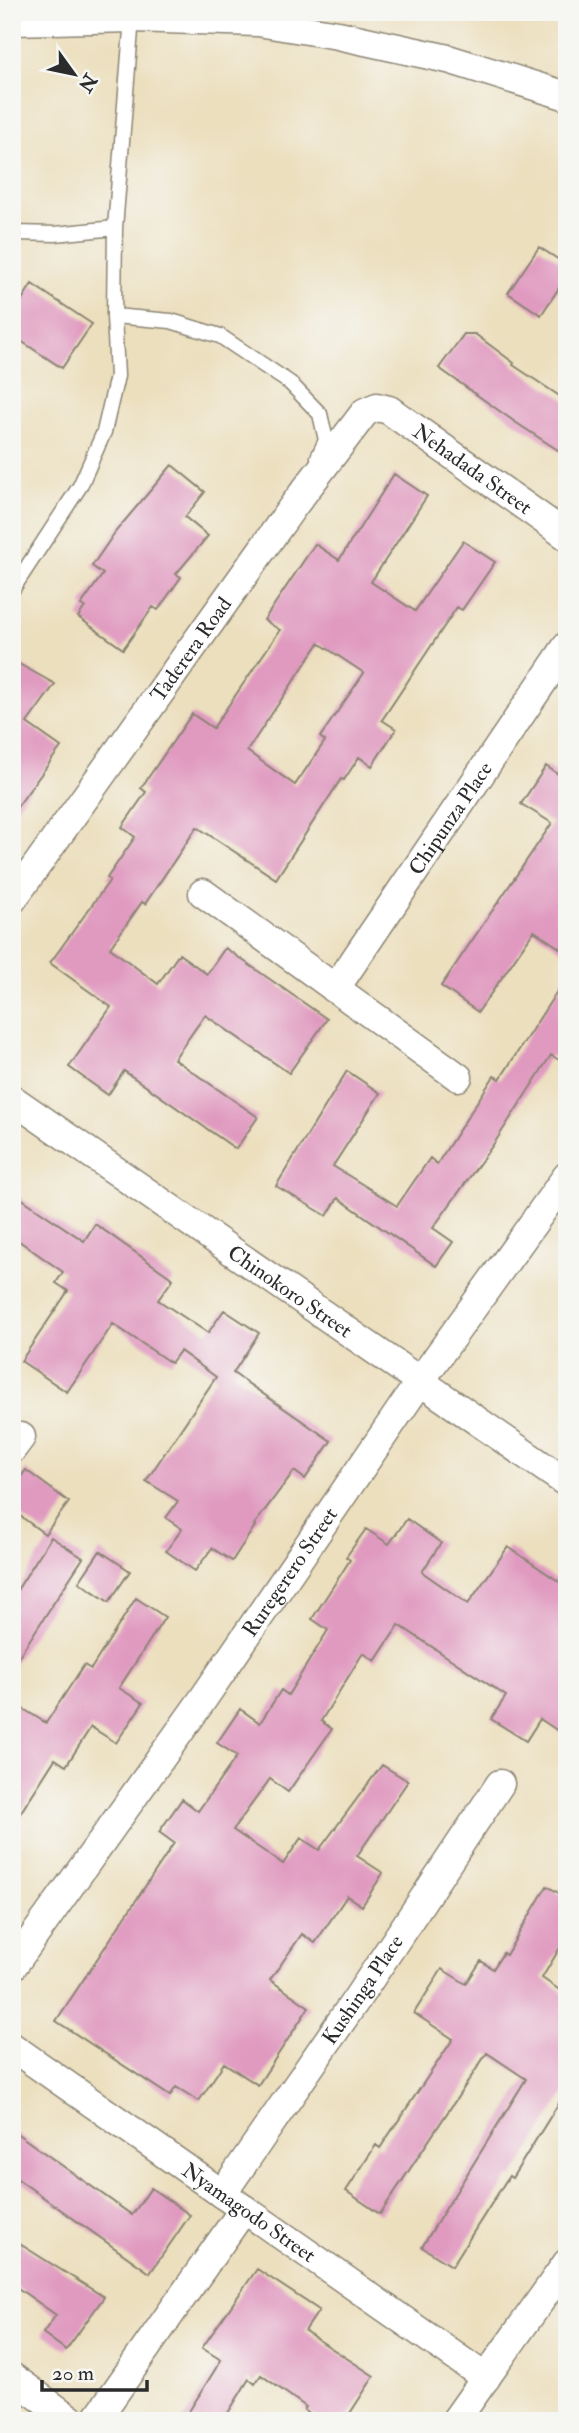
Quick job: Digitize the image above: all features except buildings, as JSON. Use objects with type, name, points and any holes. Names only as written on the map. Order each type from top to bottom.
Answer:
[{"type":"street","points":[[12,22],[132,18],[258,22],[338,35],[447,59],[567,96]]},
{"type":"street","name":"Taderera Road","points":[[12,900],[294,505],[357,421],[365,412],[377,407]]},
{"type":"street","name":"Nehadada Street","points":[[377,407],[389,410],[405,420],[567,536]]},
{"type":"street","name":"Chipunza Place","points":[[335,989],[567,646]]},
{"type":"street","points":[[203,892],[458,1077]]},
{"type":"street","name":"Chinokoro Street","points":[[12,1099],[567,1483]]},
{"type":"street","name":"Ruregerero Street","points":[[12,1967],[203,1699],[421,1380],[567,1176]]},
{"type":"street","name":"Kushinga Place","points":[[95,2421],[358,1997],[500,1784]]},
{"type":"street","name":"Nyamagodo Street","points":[[12,2047],[486,2378]]},
{"type":"street","points":[[455,2421],[567,2263]]},
{"type":"street","points":[[12,2377],[73,2421]]},
{"type":"lane","points":[[12,590],[80,486],[104,432],[117,376],[114,316],[115,228],[132,18]]},
{"type":"lane","points":[[14,231],[55,234],[115,228]]},
{"type":"lane","points":[[114,316],[171,321],[220,336],[290,383],[320,414],[326,440],[294,505]]}]
